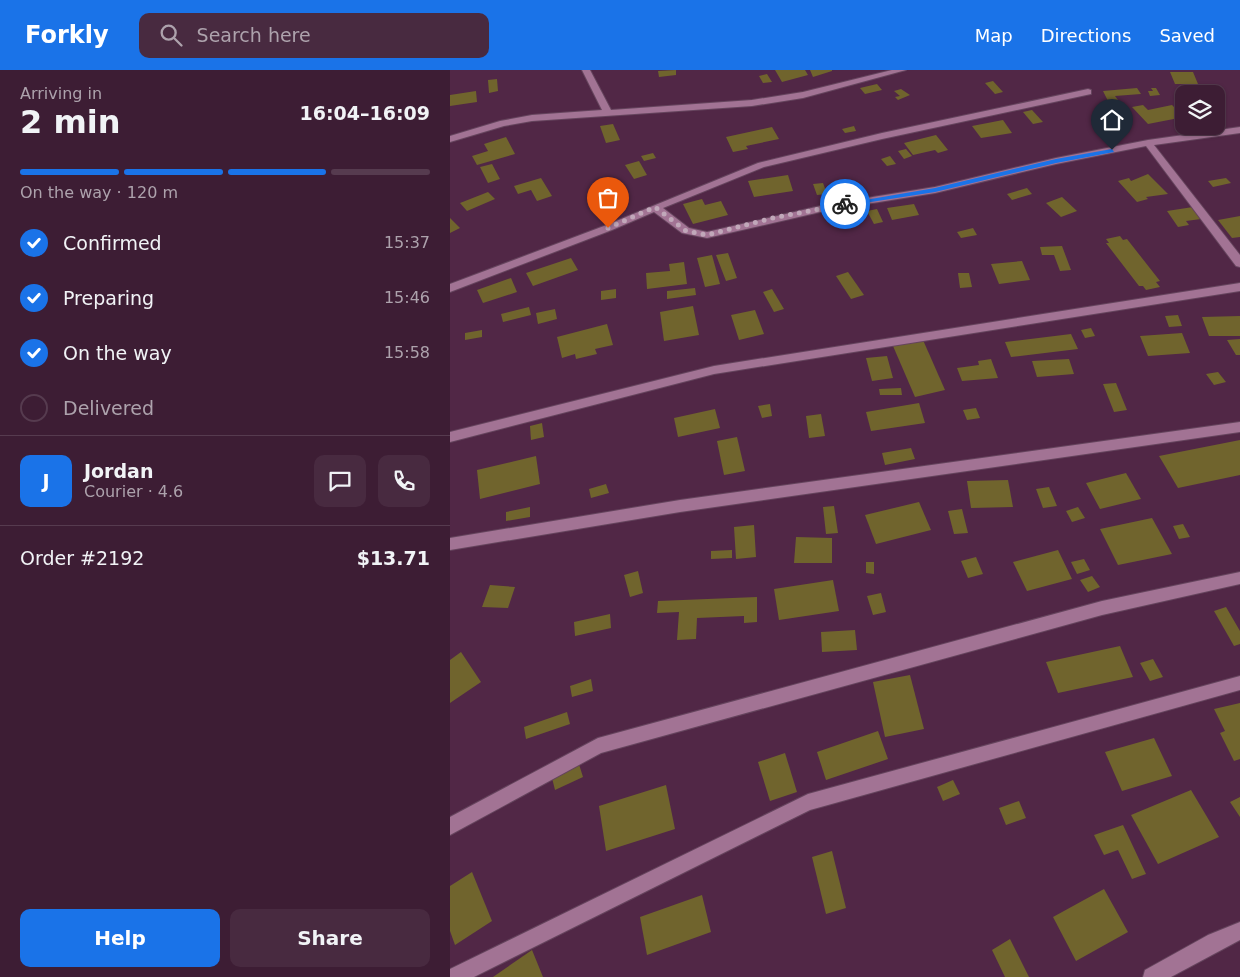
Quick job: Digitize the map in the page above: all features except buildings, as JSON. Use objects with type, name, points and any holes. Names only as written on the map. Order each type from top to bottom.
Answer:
[{"type":"street","points":[[586,70],[607,112]]},
{"type":"street","points":[[869,70],[878,78]]},
{"type":"street","points":[[450,139],[503,123],[532,118],[752,103],[803,96],[878,78],[902,70]]},
{"type":"street","points":[[450,288],[608,228],[655,207],[761,165],[882,136],[1088,92]]},
{"type":"street","points":[[655,207],[686,231],[707,235],[773,218],[935,190],[1056,161],[1148,143],[1240,130]]},
{"type":"street","points":[[1148,143],[1240,263]]},
{"type":"street","points":[[450,437],[714,370],[1240,286]]},
{"type":"street","points":[[450,544],[690,505],[1240,427]]},
{"type":"street","points":[[450,826],[598,746],[1102,608],[1240,578]]},
{"type":"street","points":[[454,977],[808,802],[1240,683]]},
{"type":"street","points":[[1152,977],[1214,942],[1240,931]]},
{"type":"way so far","points":[[608,228],[655,207],[686,231],[707,235],[773,218],[845,204]]},
{"type":"route","points":[[845,204],[935,190],[1056,161],[1112,150]]}]
